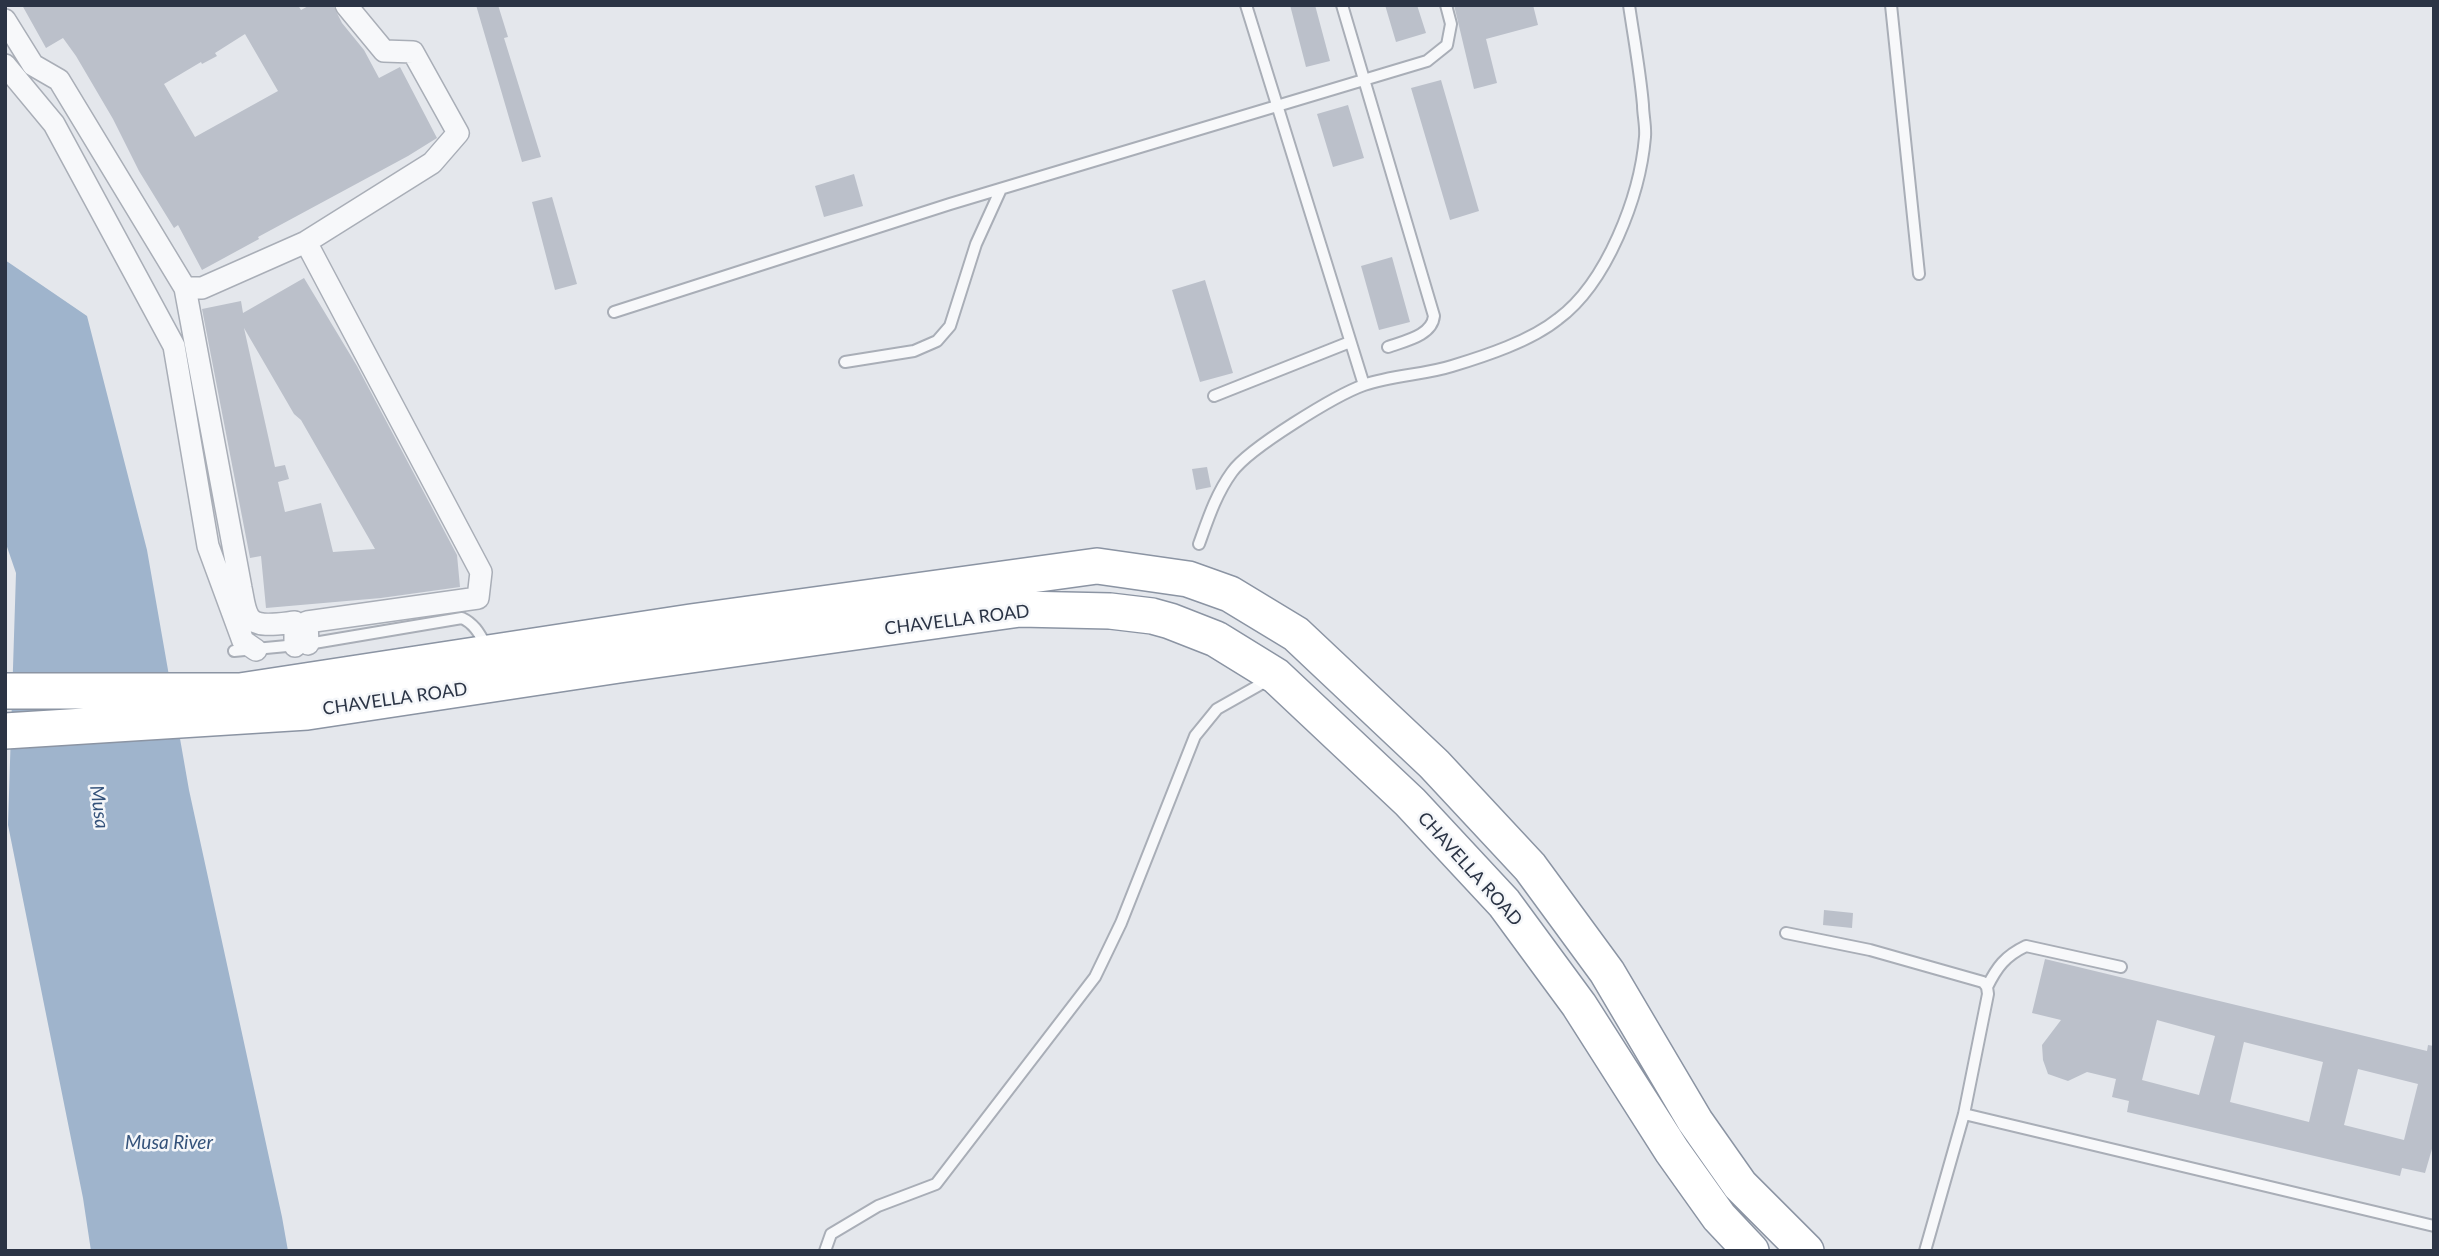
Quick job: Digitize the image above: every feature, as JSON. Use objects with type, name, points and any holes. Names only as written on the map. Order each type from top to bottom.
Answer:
[{"type":"highway","name":"CHAVELLA ROAD","points":[[304,697],[490,653],[1097,566],[1188,579],[1230,594],[1296,634],[1434,764],[1530,867],[1607,972],[1695,1121],[1740,1185],[1806,1251]]},
{"type":"highway","name":"CHAVELLA ROAD","points":[[5,731],[619,665],[1020,609],[1110,611],[1152,616],[1182,624],[1216,639],[1276,676],[1410,802],[1504,903],[1579,1005],[1672,1151],[1719,1217],[1751,1251]]},
{"type":"highway","points":[[5,691],[240,691],[304,697]]},
{"type":"street","points":[[185,288],[202,288],[306,243],[432,163],[458,133],[414,52],[383,51],[346,5]]},
{"type":"street","points":[[5,20],[33,65],[59,80],[185,288],[248,617],[264,624],[301,622],[478,598],[481,572],[306,243]]},
{"type":"street","points":[[5,65],[54,124],[174,346],[208,546],[243,641],[262,649],[264,624]]},
{"type":"street","points":[[301,622],[301,645]]},
{"type":"lane","points":[[1246,5],[1364,385]]},
{"type":"lane","points":[[1342,5],[1434,316],[1427,330],[1388,347]]},
{"type":"lane","points":[[614,312],[1001,189],[1427,61],[1447,45],[1451,24],[1446,5]]},
{"type":"lane","points":[[1199,544],[1214,502],[1233,470],[1303,418],[1364,385],[1450,367],[1508,347],[1558,320],[1592,285],[1618,234],[1634,190],[1645,136],[1640,71],[1629,5]]},
{"type":"lane","points":[[1891,5],[1919,274]]},
{"type":"lane","points":[[845,362],[914,351],[937,341],[950,326],[976,244],[1001,189]]},
{"type":"lane","points":[[1214,396],[1350,342]]},
{"type":"lane","points":[[234,651],[301,645],[463,618],[477,630],[490,653]]},
{"type":"lane","points":[[825,1251],[831,1234],[878,1206],[936,1184],[1096,977],[1121,923],[1195,736],[1217,709],[1276,676]]},
{"type":"lane","points":[[1786,933],[1870,950],[1983,982],[1987,987],[1988,994],[1964,1114],[1925,1251]]},
{"type":"lane","points":[[1987,987],[2001,962],[2026,946],[2121,967]]},
{"type":"lane","points":[[1964,1114],[2434,1226]]},
{"type":"water","name":"Musa River","points":[[5,260],[87,316],[147,550],[189,790],[288,1251],[91,1251],[83,1198],[8,825],[16,573],[5,541]]},
{"type":"building","points":[[22,5],[298,5],[301,10],[310,5],[333,5],[342,23],[364,50],[379,78],[400,67],[437,138],[202,270],[178,225],[174,228],[139,171],[113,119],[76,56],[63,38],[46,48]],"holes":[[[245,34],[278,91],[195,137],[164,84],[201,62],[202,64],[217,56],[215,53]]]},
{"type":"building","points":[[476,5],[498,5],[508,37],[504,38],[541,157],[522,162]]},
{"type":"building","points":[[1290,5],[1315,5],[1330,61],[1306,67]]},
{"type":"building","points":[[1385,5],[1417,5],[1426,33],[1396,42]]},
{"type":"building","points":[[1454,5],[1533,5],[1538,25],[1486,39],[1497,83],[1474,89]]},
{"type":"building","points":[[1441,80],[1479,211],[1450,220],[1411,88]]},
{"type":"building","points":[[1348,105],[1364,158],[1333,167],[1317,114]]},
{"type":"building","points":[[854,174],[863,206],[824,217],[815,186]]},
{"type":"building","points":[[552,197],[577,284],[555,290],[532,202]]},
{"type":"building","points":[[1392,257],[1410,322],[1379,330],[1361,266]]},
{"type":"building","points":[[304,278],[357,366],[457,555],[460,587],[381,598],[266,608],[261,556],[250,558],[202,309],[241,301],[243,313]],"holes":[[[244,328],[294,414],[301,420],[375,549],[333,552],[321,503],[285,512],[278,482],[289,479],[285,465],[275,467]]]},
{"type":"building","points":[[1205,280],[1233,373],[1200,382],[1172,290]]},
{"type":"building","points":[[1207,467],[1211,487],[1196,490],[1192,469]]},
{"type":"building","points":[[1824,910],[1853,913],[1852,928],[1823,925]]},
{"type":"building","points":[[2045,959],[2427,1051],[2428,1045],[2434,1046],[2434,1142],[2425,1173],[2402,1168],[2400,1176],[2127,1112],[2129,1101],[2112,1097],[2116,1079],[2087,1072],[2068,1081],[2048,1074],[2042,1045],[2061,1020],[2032,1013]],"holes":[[[2157,1020],[2215,1036],[2199,1095],[2142,1080]],[[2244,1042],[2323,1062],[2309,1122],[2230,1102]],[[2358,1069],[2418,1084],[2404,1140],[2344,1125]]]},
{"type":"water label","name":"Musa","points":[[99,807]]}]
